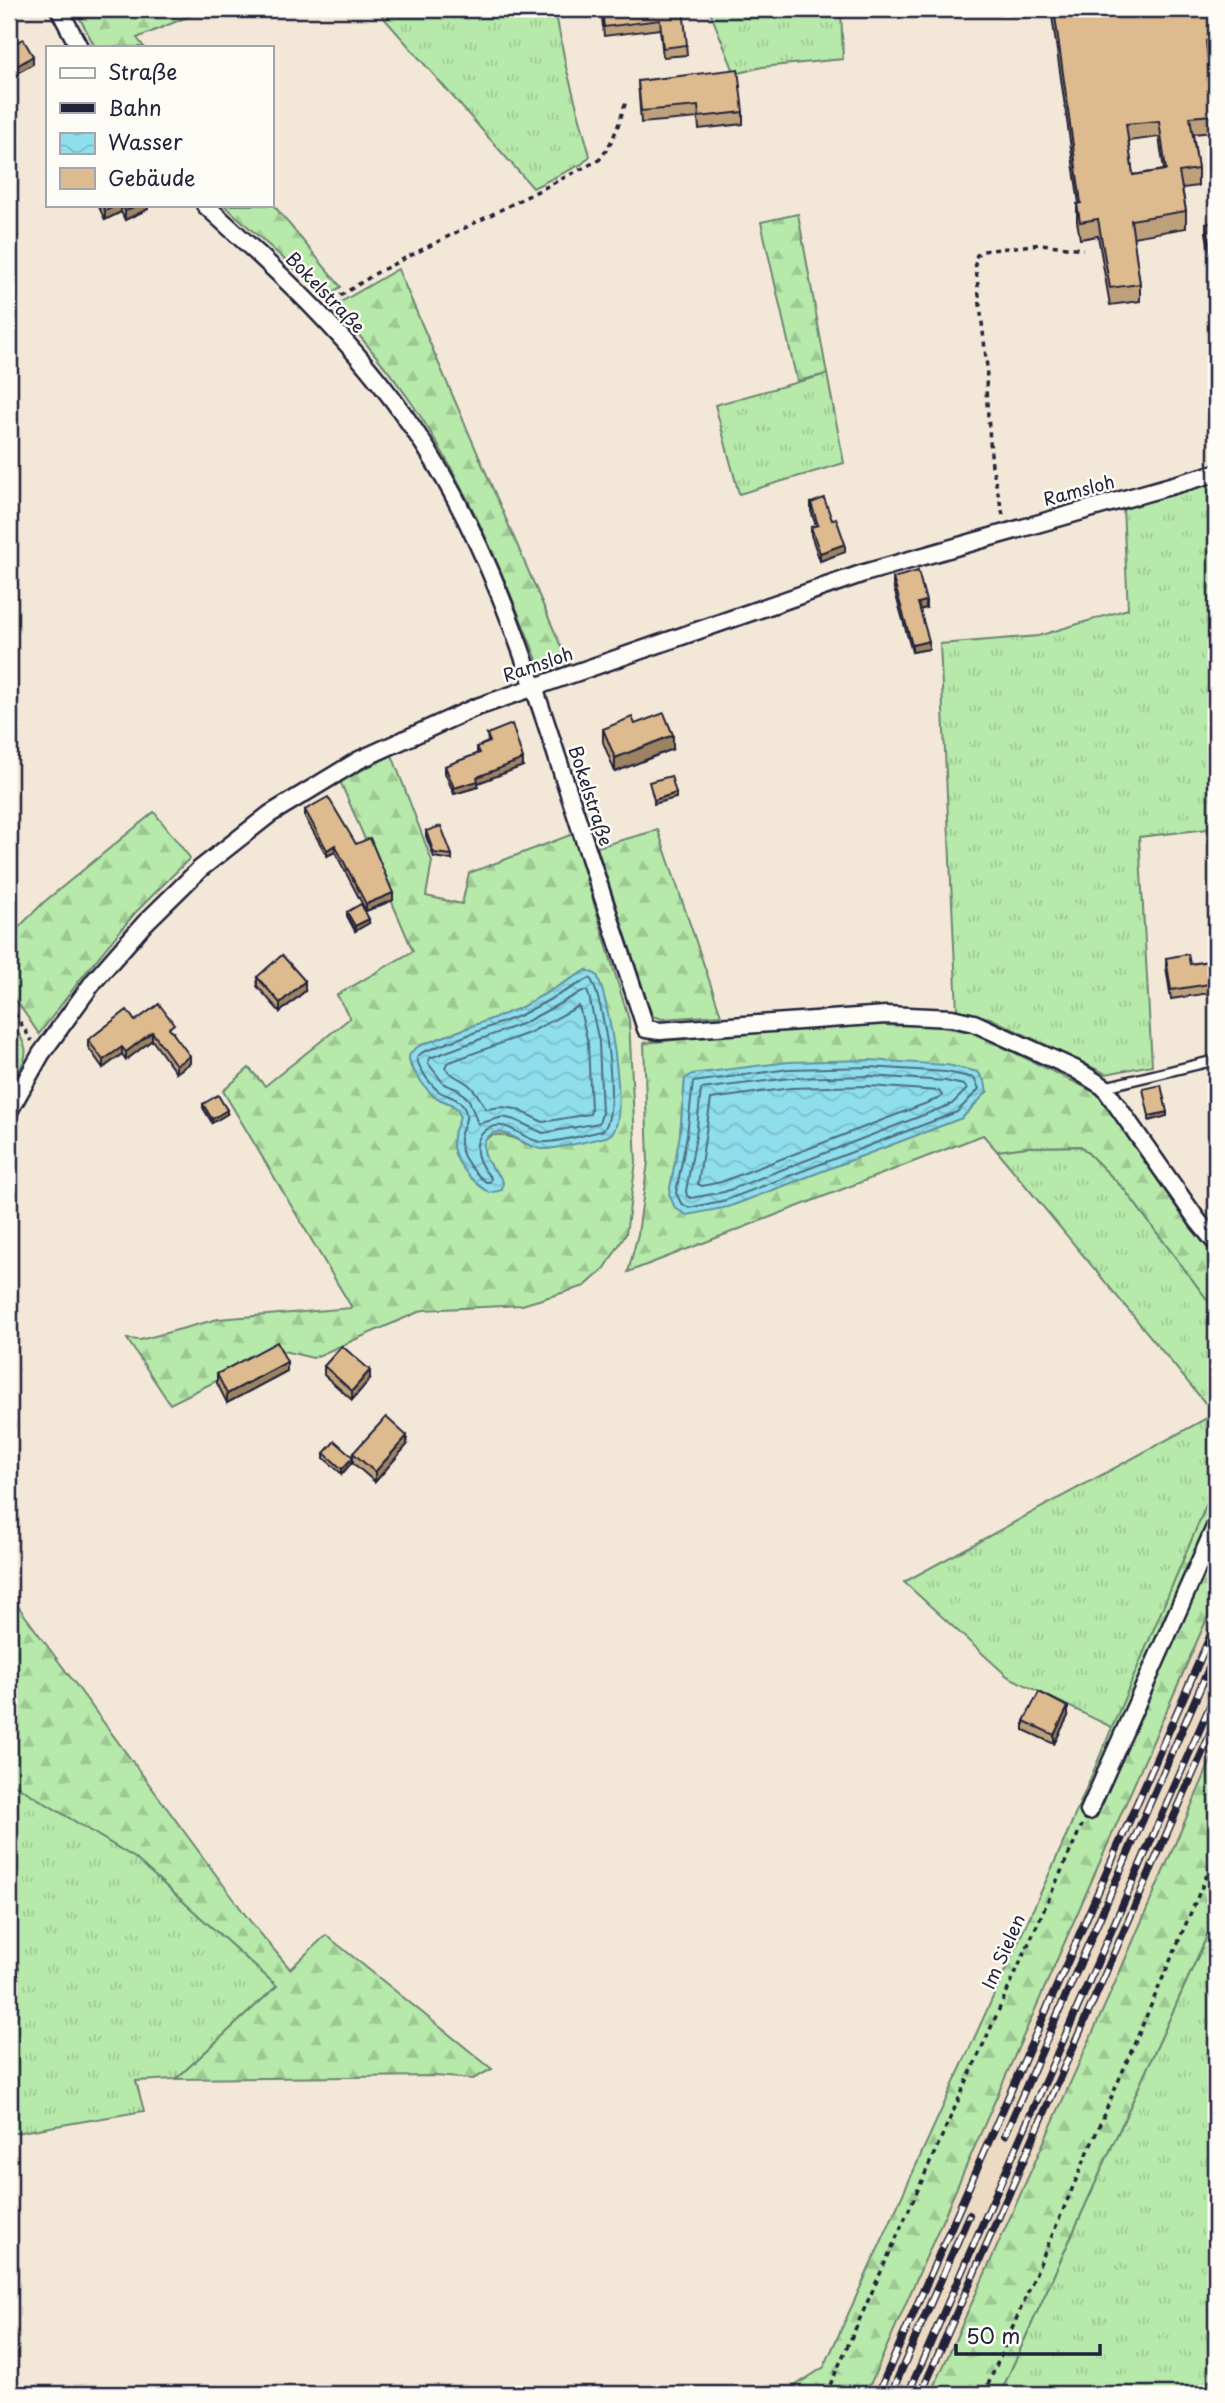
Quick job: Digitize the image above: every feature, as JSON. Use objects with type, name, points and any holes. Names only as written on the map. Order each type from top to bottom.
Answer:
[{"type":"street","points":[[59,9],[78,46]]},
{"type":"street","name":"Bokelstraße","points":[[206,206],[319,311],[379,380],[435,462],[477,543],[534,686],[646,1029],[660,1031],[886,1015],[952,1018],[974,1023],[1075,1069],[1104,1087],[1216,1243]]},
{"type":"street","name":"Ramsloh","points":[[9,1111],[41,1054],[94,981],[145,923],[200,869],[270,814],[359,760],[474,708],[864,573],[1216,473]]},
{"type":"street","points":[[1089,1811],[1216,1525]]},
{"type":"lane","points":[[1104,1087],[1216,1060]]},
{"type":"path","points":[[319,311],[338,296],[379,272],[599,160],[617,132],[625,101]]},
{"type":"path","points":[[1008,531],[992,466],[986,390],[987,367],[975,260],[983,251],[1041,244],[1083,249]]},
{"type":"path","points":[[9,1005],[41,1054]]},
{"type":"path","name":"Im Sielen","points":[[825,2394],[1089,1811]]},
{"type":"path","points":[[984,2394],[1216,1854]]},
{"type":"shaded area","points":[[1216,1598],[1216,1749],[1115,1983],[931,2394],[866,2394]]},
{"type":"green space","points":[[75,9],[206,9],[137,38],[143,46],[94,46]]},
{"type":"green space","points":[[376,9],[555,9],[566,67],[590,156],[582,164],[533,188]]},
{"type":"green space","points":[[709,9],[841,9],[843,59],[762,67],[735,74]]},
{"type":"green space","points":[[273,204],[341,287],[325,296],[225,206]]},
{"type":"green space","points":[[798,214],[827,374],[797,381],[761,222]]},
{"type":"green space","points":[[398,269],[569,665],[556,670],[537,660],[496,560],[449,463],[402,389],[334,306]]},
{"type":"green space","points":[[827,374],[844,463],[739,494],[715,405]]},
{"type":"green space","points":[[1216,481],[1216,828],[1139,837],[1152,1065],[1106,1074],[990,1018],[957,1011],[940,644],[1038,636],[1128,609],[1123,508]]},
{"type":"green space","points":[[392,755],[432,861],[426,896],[462,904],[469,873],[573,834],[629,1020],[636,1162],[626,1234],[605,1268],[585,1286],[522,1305],[423,1310],[313,1358],[279,1350],[170,1404],[127,1339],[140,1340],[218,1319],[352,1308],[223,1091],[249,1068],[265,1086],[350,1018],[337,995],[413,951],[340,781]],"holes":[[[587,970],[525,1144],[499,1135],[485,1140],[485,1156],[500,1176],[459,1161],[453,1137],[460,1118],[458,1111],[451,1104],[434,1097],[411,1067],[409,1059],[419,1046],[518,1009]]]},
{"type":"green space","points":[[154,812],[190,858],[135,913],[39,1034],[9,990],[9,937],[44,902]]},
{"type":"green space","points":[[658,830],[721,1015],[662,1019],[652,1016],[597,847]]},
{"type":"green space","points":[[9,1019],[22,1040],[26,1053],[9,1089]]},
{"type":"green space","points":[[833,1024],[922,1024],[972,1032],[1097,1093],[1191,1228],[1216,1252],[1216,1311],[1124,1189],[1081,1146],[1026,1147],[997,1151],[983,1135],[628,1272],[638,1234],[648,1162],[644,1043]],"holes":[[[685,1079],[987,1092],[962,1118],[728,1207],[680,1134]]]},
{"type":"green space","points":[[1081,1146],[1124,1189],[1216,1311],[1216,1482],[1113,1728],[1007,1676],[904,1582],[1209,1417],[1211,1410],[997,1151],[1026,1147]]},
{"type":"green space","points":[[1216,1482],[1216,1598],[866,2394],[782,2394],[824,2367],[1061,1848]]},
{"type":"green space","points":[[9,1594],[250,1921],[290,1969],[326,1935],[492,2069],[473,2079],[434,2076],[176,2079],[277,1986],[135,1858],[9,1781]]},
{"type":"green space","points":[[1216,1749],[1216,1916],[1000,2394],[931,2394],[1115,1983]]},
{"type":"green space","points":[[9,1781],[135,1858],[277,1986],[176,2079],[136,2081],[144,2111],[9,2134],[9,2084],[16,2079],[9,2064],[9,1980],[19,1968],[9,1960]]},
{"type":"green space","points":[[1216,1916],[1216,2367],[1205,2394],[1000,2394]]},
{"type":"water","points":[[587,970],[597,975],[611,1029],[619,1100],[614,1131],[606,1137],[547,1149],[535,1148],[513,1136],[498,1132],[492,1134],[485,1141],[484,1152],[503,1182],[502,1190],[490,1193],[470,1177],[455,1154],[453,1137],[459,1121],[458,1111],[428,1090],[409,1057],[419,1046],[518,1009]]},
{"type":"water","points":[[870,1060],[947,1065],[978,1072],[985,1082],[987,1092],[962,1118],[728,1207],[687,1215],[675,1208],[669,1194],[680,1134],[685,1079],[692,1074],[789,1062]]},
{"type":"building","points":[[602,9],[683,9],[687,45],[663,48],[660,20],[604,27]]},
{"type":"building","points":[[1054,9],[1216,9],[1213,10],[1215,40],[1206,41],[1213,115],[1190,117],[1198,169],[1179,172],[1186,211],[1131,220],[1140,284],[1110,288],[1098,219],[1080,222],[1077,204],[1081,203]],"holes":[[[1159,121],[1166,170],[1133,175],[1126,124]]]},
{"type":"building","points":[[23,39],[33,56],[9,71],[9,47]]},
{"type":"building","points":[[738,69],[743,112],[699,117],[698,106],[641,111],[638,81]]},
{"type":"building","points":[[102,206],[115,206],[105,211]]},
{"type":"building","points":[[122,206],[135,206],[125,211]]},
{"type":"building","points":[[1216,221],[1216,267],[1215,267],[1206,224]]},
{"type":"building","points":[[824,498],[832,520],[836,518],[845,544],[820,553],[811,527],[818,525],[811,503]]},
{"type":"building","points":[[918,571],[926,601],[918,603],[929,641],[912,645],[893,578]]},
{"type":"building","points":[[664,713],[673,735],[615,758],[603,729],[632,717],[635,724]]},
{"type":"building","points":[[512,724],[523,759],[477,777],[478,781],[454,788],[445,766],[480,753],[477,747],[490,742],[487,734]]},
{"type":"building","points":[[671,776],[676,793],[654,800],[649,782]]},
{"type":"building","points":[[328,797],[356,844],[370,838],[393,893],[366,904],[335,845],[327,850],[305,810]]},
{"type":"building","points":[[441,826],[452,855],[434,853],[426,831]]},
{"type":"building","points":[[361,904],[369,919],[355,926],[347,912]]},
{"type":"building","points":[[1188,954],[1190,964],[1216,960],[1216,983],[1171,990],[1166,958]]},
{"type":"building","points":[[282,955],[305,981],[280,1003],[257,977]]},
{"type":"building","points":[[159,1004],[174,1024],[169,1028],[190,1056],[176,1065],[152,1032],[126,1052],[122,1047],[103,1060],[88,1040],[127,1010],[135,1021]]},
{"type":"building","points":[[1161,1085],[1167,1112],[1149,1116],[1143,1089]]},
{"type":"building","points":[[218,1095],[227,1110],[212,1119],[203,1104]]},
{"type":"building","points":[[277,1342],[287,1362],[227,1394],[217,1374]]},
{"type":"building","points":[[342,1346],[370,1370],[352,1391],[324,1366]]},
{"type":"building","points":[[386,1417],[407,1436],[375,1472],[353,1453]]},
{"type":"building","points":[[335,1441],[353,1457],[342,1469],[324,1453]]},
{"type":"building","points":[[1039,1692],[1068,1707],[1054,1735],[1024,1721]]},
{"type":"railway","points":[[878,2394],[1216,1623]]},
{"type":"railway","points":[[1005,2135],[1216,1652]]},
{"type":"railway","points":[[908,2394],[1216,1692]]},
{"type":"railway","points":[[921,2394],[1216,1721]]},
{"type":"railway","points":[[891,2394],[969,2215]]}]
